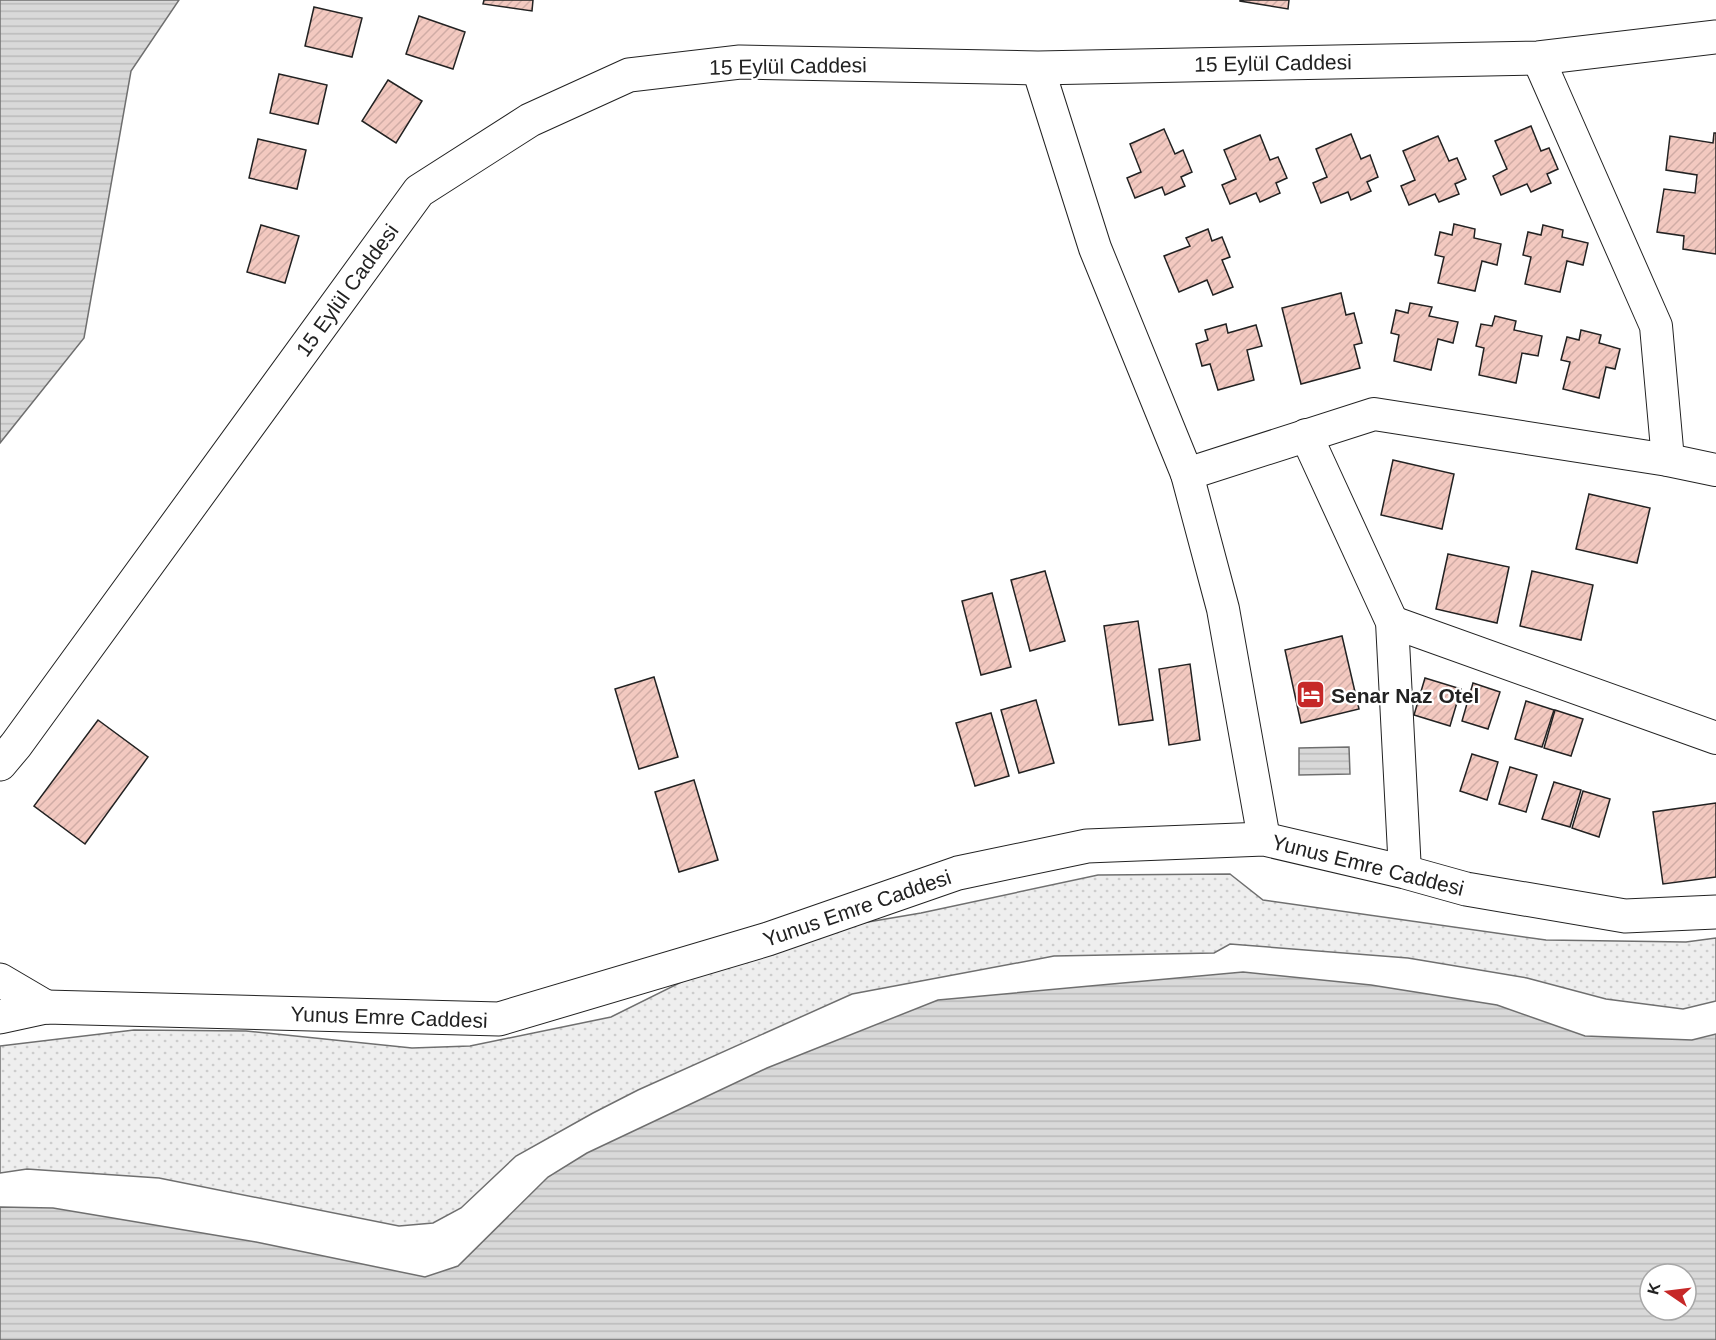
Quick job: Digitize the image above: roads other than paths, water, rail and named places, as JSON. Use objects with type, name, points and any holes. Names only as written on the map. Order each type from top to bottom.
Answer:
[{"type":"main road","name":"15 Eylül Caddesi","points":[[0,764],[23,736],[419,191],[530,120],[629,75],[740,62],[1038,68],[1538,58],[1716,38]]},
{"type":"main road","name":"Yunus Emre Caddesi","points":[[0,1017],[46,1007],[499,1020],[768,939],[958,873],[1087,846],[1264,839],[1466,889],[1625,916],[1716,912]]},
{"type":"main road","points":[[0,981],[46,1007]]},
{"type":"street","points":[[1538,58],[1656,326],[1668,460]]},
{"type":"street","points":[[1038,68],[1095,248],[1187,474],[1223,609],[1264,839]]},
{"type":"street","points":[[1187,474],[1374,414],[1668,460],[1716,470]]},
{"type":"street","points":[[1306,435],[1392,622],[1404,872]]},
{"type":"street","points":[[1392,622],[1716,738]]},
{"type":"place","name":"Senar Naz Otel","points":[[1310,695]]}]
